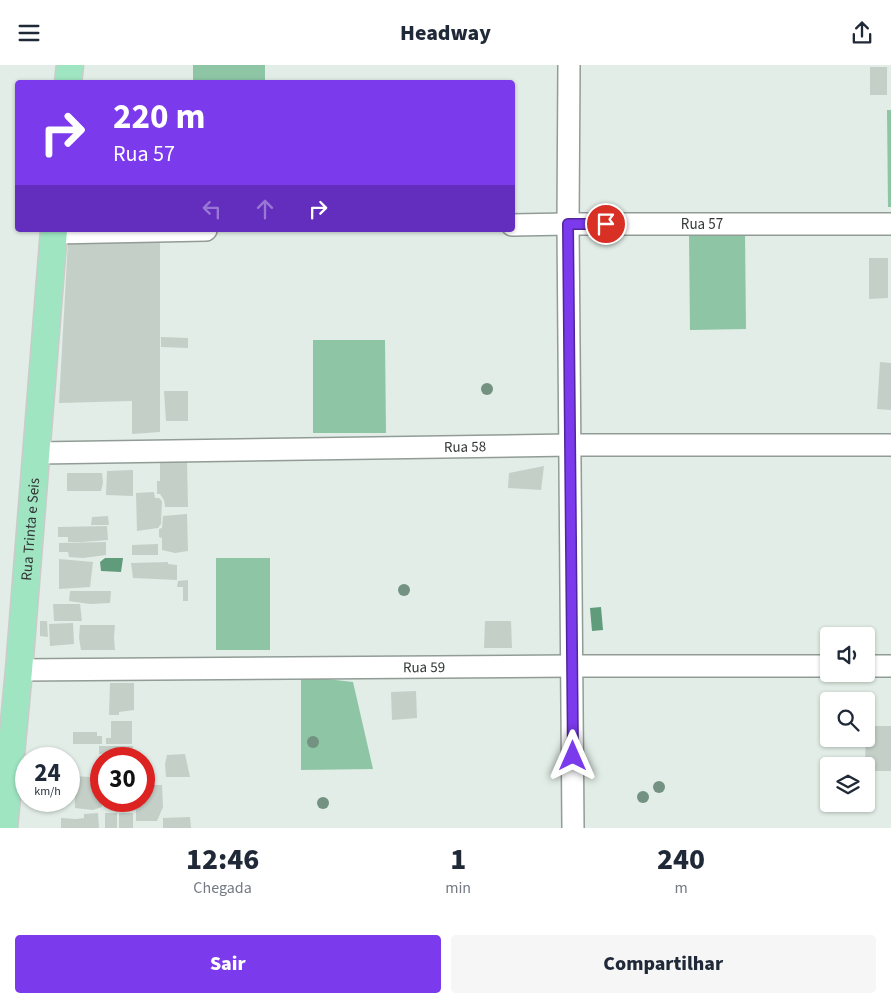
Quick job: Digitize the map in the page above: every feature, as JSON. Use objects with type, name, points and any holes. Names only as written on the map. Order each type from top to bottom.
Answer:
[{"type":"main road","points":[[68,80],[70,65]]},
{"type":"main road","name":"Rua Trinta e Seis","points":[[4,828],[19,670],[54,232]]},
{"type":"street","points":[[569,65],[568,224],[573,828]]},
{"type":"street","name":"Rua 57","points":[[515,225],[891,224]]},
{"type":"street","name":"Rua 58","points":[[37,453],[570,445],[891,445]]},
{"type":"street","name":"Rua 59","points":[[19,670],[820,666]]},
{"type":"street","points":[[875,666],[891,666]]},
{"type":"shaded area","points":[[193,65],[265,65],[265,80],[193,80]]},
{"type":"shaded area","points":[[887,110],[891,110],[891,207],[888,207]]},
{"type":"shaded area","points":[[745,233],[746,329],[690,330],[689,234]]},
{"type":"shaded area","points":[[313,340],[385,340],[386,433],[313,433]]},
{"type":"shaded area","points":[[105,558],[123,558],[121,572],[101,571],[100,562]]},
{"type":"shaded area","points":[[216,558],[270,558],[270,650],[216,650]]},
{"type":"shaded area","points":[[601,607],[603,630],[592,631],[590,608]]},
{"type":"shaded area","points":[[301,676],[353,682],[373,769],[301,770]]},
{"type":"building","points":[[870,67],[887,67],[887,95],[870,95]]},
{"type":"building","points":[[160,240],[160,432],[132,434],[132,401],[59,403],[68,241]]},
{"type":"building","points":[[869,258],[888,258],[888,298],[869,299]]},
{"type":"building","points":[[161,337],[188,338],[188,348],[161,347]]},
{"type":"building","points":[[880,362],[891,363],[891,410],[877,409]]},
{"type":"building","points":[[164,391],[188,391],[188,421],[166,421]]},
{"type":"building","points":[[187,461],[188,507],[165,507],[164,500],[160,494],[157,494],[157,481],[160,481],[160,462]]},
{"type":"building","points":[[544,466],[541,490],[508,488],[509,473]]},
{"type":"building","points":[[133,470],[133,496],[106,495],[107,471]]},
{"type":"building","points":[[67,473],[102,473],[103,483],[101,491],[67,491]]},
{"type":"building","points":[[154,492],[155,498],[159,498],[162,501],[161,524],[158,528],[137,531],[136,493]]},
{"type":"building","points":[[187,514],[188,551],[175,553],[162,550],[162,538],[159,537],[159,529],[162,528],[163,516]]},
{"type":"building","points":[[108,516],[109,525],[91,525],[92,517]]},
{"type":"building","points":[[107,526],[108,540],[68,542],[68,537],[58,537],[58,527]]},
{"type":"building","points":[[106,542],[106,555],[83,558],[69,557],[68,552],[59,552],[59,543]]},
{"type":"building","points":[[158,544],[158,555],[132,555],[132,545]]},
{"type":"building","points":[[59,559],[93,562],[90,587],[59,589]]},
{"type":"building","points":[[168,562],[168,564],[177,565],[177,580],[133,578],[131,563]]},
{"type":"building","points":[[188,580],[188,601],[183,601],[183,587],[177,587],[178,581]]},
{"type":"building","points":[[70,591],[111,591],[110,603],[90,604],[69,601]]},
{"type":"building","points":[[53,604],[80,604],[82,621],[54,621]]},
{"type":"building","points":[[40,621],[47,621],[48,637],[40,636]]},
{"type":"building","points":[[485,621],[511,621],[512,648],[484,648]]},
{"type":"building","points":[[73,623],[74,644],[50,646],[49,624]]},
{"type":"building","points":[[80,625],[115,625],[115,650],[81,650],[79,638]]},
{"type":"building","points":[[110,683],[134,683],[134,710],[119,712],[119,715],[109,715]]},
{"type":"building","points":[[416,691],[417,718],[392,720],[391,692]]},
{"type":"building","points":[[111,721],[132,721],[132,744],[106,744],[106,738],[111,738]]},
{"type":"building","points":[[875,726],[891,726],[891,771],[875,771],[875,757],[865,757],[865,747],[875,747]]},
{"type":"building","points":[[73,732],[97,732],[97,736],[102,736],[102,744],[73,744]]},
{"type":"building","points":[[99,746],[133,746],[133,747]]},
{"type":"building","points":[[185,754],[190,777],[166,777],[165,764],[167,755]]},
{"type":"building","points":[[80,776],[90,777],[90,810],[80,809]]},
{"type":"building","points":[[155,785],[162,785],[163,807],[157,821],[136,821],[136,812],[155,812]]},
{"type":"building","points":[[98,813],[99,828],[61,828],[61,818],[84,818],[84,814]]},
{"type":"building","points":[[105,813],[117,813],[117,828],[105,828]]},
{"type":"building","points":[[119,813],[133,813],[133,828],[119,828]]},
{"type":"building","points":[[190,817],[191,828],[163,828],[163,818]]},
{"type":"route","points":[[573,756],[568,224],[606,224]]}]
